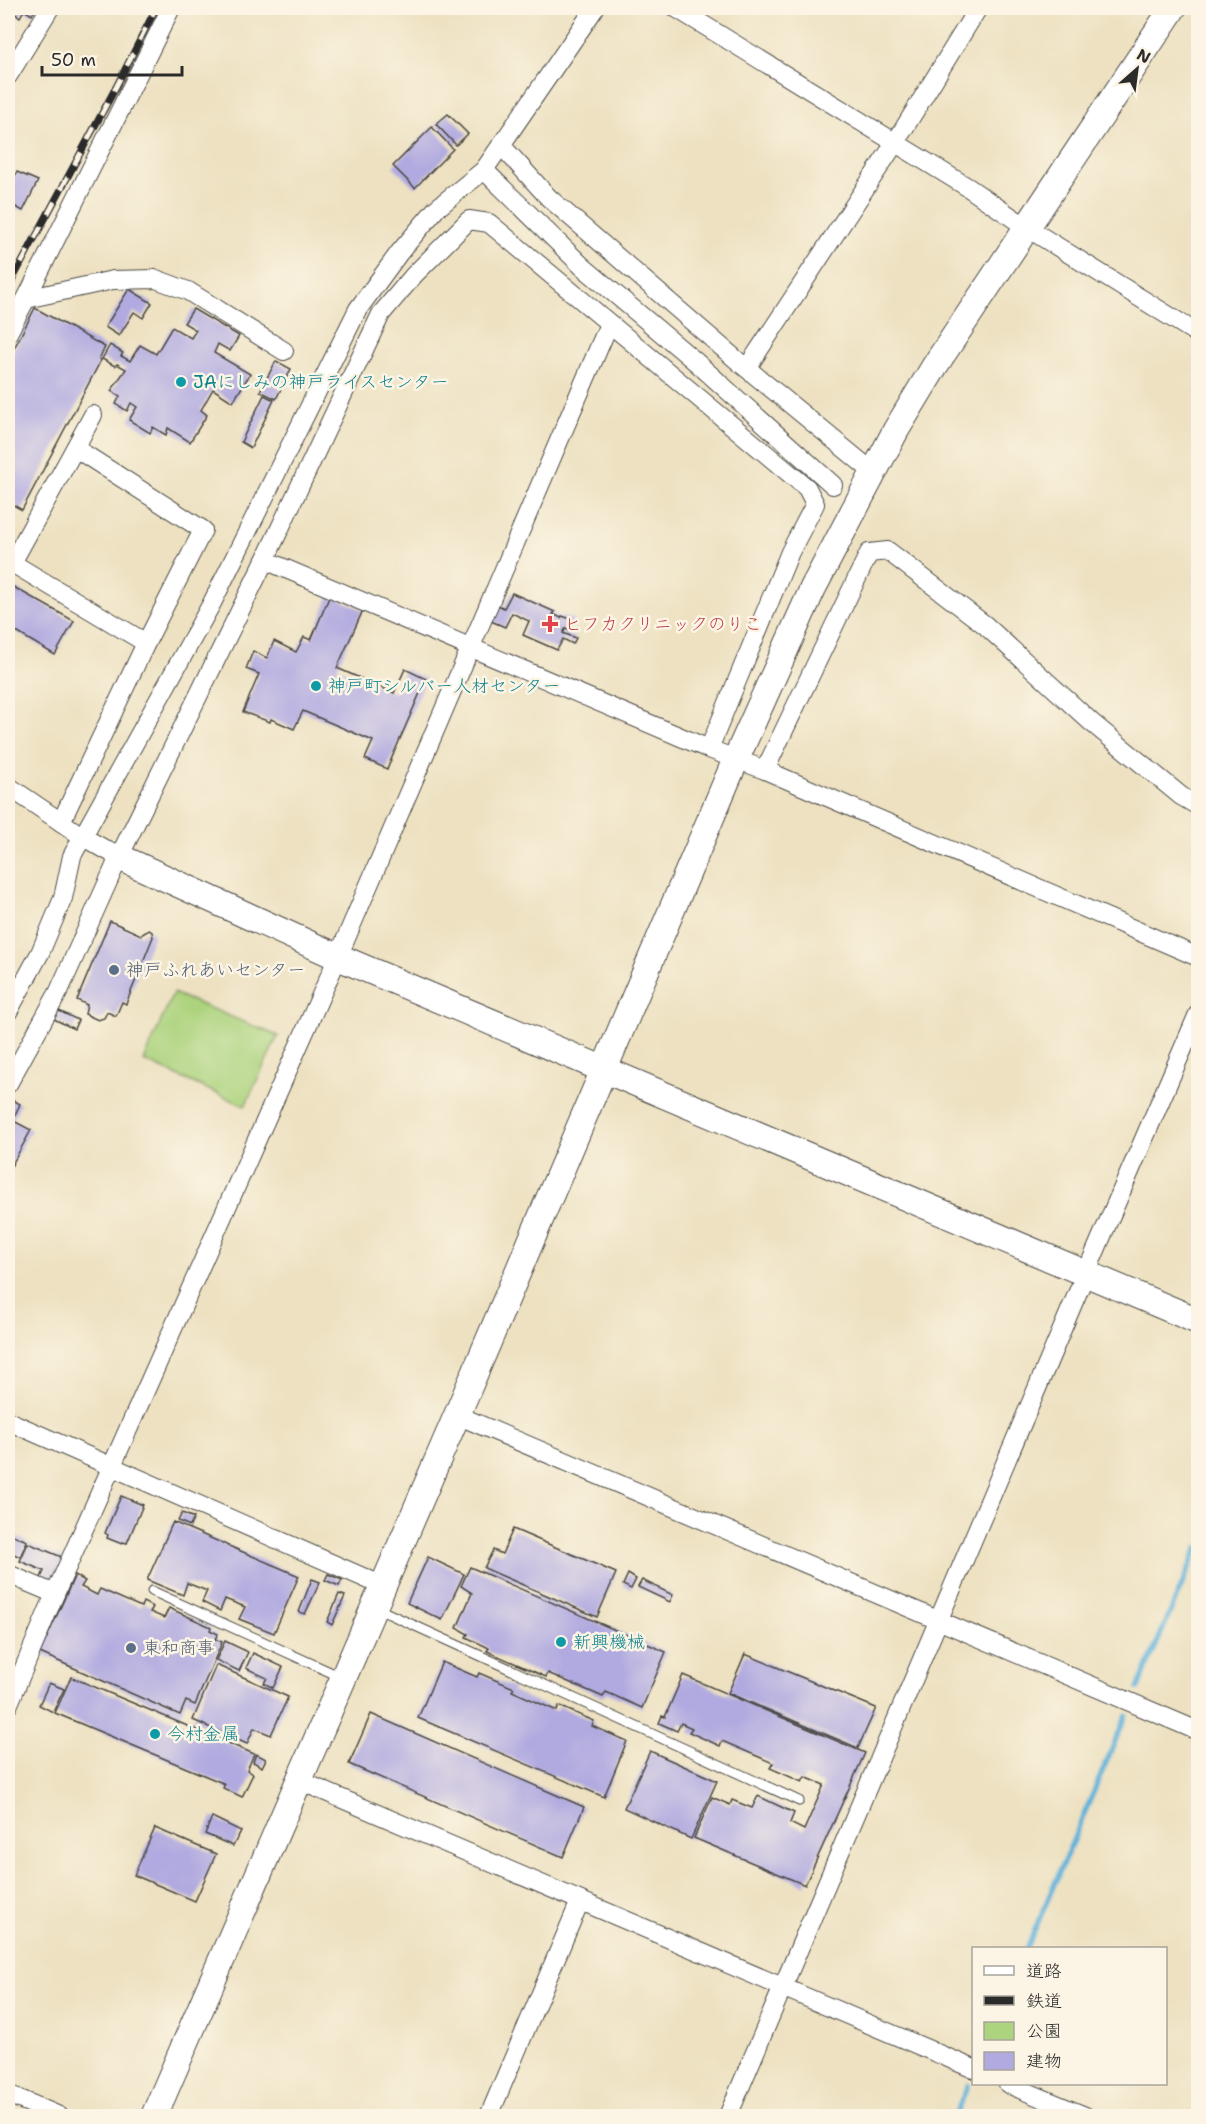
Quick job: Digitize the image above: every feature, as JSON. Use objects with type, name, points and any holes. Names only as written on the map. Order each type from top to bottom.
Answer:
[{"type":"street","points":[[8,76],[50,8]]},
{"type":"street","points":[[8,333],[171,8]]},
{"type":"street","points":[[8,1012],[40,952],[63,898],[72,856],[212,603],[358,309],[399,253],[436,209],[484,170],[595,8]]},
{"type":"street","points":[[676,8],[969,188],[1026,227],[1198,334]]},
{"type":"street","points":[[747,368],[895,143],[978,8]]},
{"type":"street","points":[[154,2116],[457,1415],[736,759],[813,588],[873,472],[936,363],[1173,8]]},
{"type":"street","points":[[501,145],[549,198],[747,368],[873,472]]},
{"type":"street","points":[[484,170],[582,266],[696,362],[833,484]]},
{"type":"street","points":[[8,1083],[59,991],[119,857],[265,560],[381,314],[469,219],[489,223],[807,488],[815,504],[790,552],[709,749]]},
{"type":"street","points":[[26,299],[113,280],[156,279],[188,291],[284,351]]},
{"type":"street","points":[[8,1706],[55,1594],[338,957],[609,324]]},
{"type":"street","points":[[93,415],[10,562],[146,643]]},
{"type":"street","points":[[61,822],[146,643],[203,530],[75,448]]},
{"type":"street","points":[[765,770],[869,553],[888,551],[985,625],[1091,722],[1181,796],[1198,806]]},
{"type":"street","points":[[265,560],[709,749],[765,770],[1198,957]]},
{"type":"street","points":[[8,786],[83,837],[119,857],[338,957],[1198,1321]]},
{"type":"street","points":[[728,2116],[1198,1014]]},
{"type":"street","points":[[457,1415],[1198,1731]]},
{"type":"street","points":[[8,1421],[113,1467],[378,1597]]},
{"type":"street","points":[[8,1574],[55,1594]]},
{"type":"street","points":[[298,1780],[972,2068]]},
{"type":"street","points":[[489,2116],[580,1901]]},
{"type":"street","points":[[1010,2085],[1085,2116]]},
{"type":"street","points":[[8,2094],[59,2116]]},
{"type":"lane","points":[[152,1591],[343,1677]]},
{"type":"lane","points":[[378,1597],[799,1800]]},
{"type":"green space","points":[[173,993],[278,1036],[245,1106],[144,1061]]},
{"type":"building","points":[[8,8],[36,8],[32,15],[24,10],[20,17]]},
{"type":"building","points":[[448,114],[468,134],[456,145],[436,124]]},
{"type":"building","points":[[432,127],[453,149],[415,188],[393,166]]},
{"type":"building","points":[[17,172],[38,181],[23,211],[8,203],[8,189]]},
{"type":"building","points":[[129,289],[152,303],[143,318],[134,312],[119,336],[105,327]]},
{"type":"building","points":[[35,308],[105,347],[99,359],[101,360],[22,510],[8,502],[8,360]]},
{"type":"building","name":"JAにしみの神戸ライスセンター","points":[[193,309],[239,336],[230,351],[218,344],[214,353],[250,374],[233,402],[213,389],[201,410],[207,415],[190,442],[168,428],[166,435],[153,427],[150,433],[129,420],[137,407],[131,403],[127,411],[116,404],[120,396],[111,391],[126,369],[102,359],[110,345],[123,353],[121,356],[130,361],[140,345],[156,354],[172,327],[191,338],[196,330],[184,323]]},
{"type":"building","points":[[276,361],[291,369],[276,399],[260,391]]},
{"type":"building","points":[[264,395],[274,400],[251,448],[241,442]]},
{"type":"building","points":[[8,584],[74,621],[55,655],[8,627]]},
{"type":"building","name":"ヒフカクリニックのりこ","points":[[512,593],[555,612],[553,614],[561,618],[562,616],[574,620],[570,630],[566,628],[563,633],[576,638],[573,644],[563,639],[557,650],[523,635],[529,621],[512,613],[505,627],[491,621],[498,605],[504,608]]},
{"type":"building","name":"神戸町シルバー人材センター","points":[[330,595],[363,610],[337,668],[394,693],[405,669],[426,679],[387,769],[365,759],[373,741],[303,711],[294,729],[271,719],[270,722],[243,712],[259,674],[246,669],[253,651],[267,658],[274,641],[296,652],[304,637],[311,640]]},
{"type":"building","name":"神戸ふれあいセンター","points":[[110,921],[141,935],[149,930],[153,937],[126,1004],[122,1002],[116,1016],[107,1012],[104,1018],[98,1020],[85,1014],[87,1005],[77,1000]]},
{"type":"building","points":[[57,1010],[78,1020],[74,1029],[54,1019]]},
{"type":"building","points":[[8,1097],[20,1104],[13,1120],[8,1117]]},
{"type":"building","points":[[8,1118],[31,1130],[8,1172]]},
{"type":"building","points":[[121,1496],[143,1505],[127,1543],[122,1544],[107,1538],[108,1535],[105,1533]]},
{"type":"building","points":[[182,1513],[194,1518],[190,1526],[178,1521]]},
{"type":"building","points":[[173,1522],[299,1576],[274,1633],[239,1619],[245,1607],[225,1599],[220,1611],[202,1602],[207,1591],[187,1583],[183,1595],[147,1580]]},
{"type":"building","points":[[513,1529],[616,1573],[597,1617],[484,1568],[493,1550],[502,1554]]},
{"type":"building","points":[[8,1533],[27,1541],[20,1557],[8,1551]]},
{"type":"building","points":[[28,1543],[64,1558],[52,1586],[40,1580],[44,1571],[20,1561]]},
{"type":"building","points":[[428,1557],[464,1574],[442,1620],[407,1603]]},
{"type":"building","name":"新興機械","points":[[470,1567],[666,1652],[642,1708],[606,1692],[603,1697],[548,1673],[546,1677],[487,1651],[489,1648],[466,1637],[468,1634],[457,1628],[472,1593],[461,1586]]},
{"type":"building","points":[[328,1574],[342,1580],[339,1586],[325,1580]]},
{"type":"building","points":[[628,1574],[636,1579],[631,1589],[623,1585]]},
{"type":"building","name":"東和商事","points":[[75,1575],[85,1581],[81,1587],[97,1595],[100,1589],[141,1607],[143,1602],[153,1607],[150,1612],[164,1618],[169,1608],[211,1627],[210,1630],[218,1634],[215,1639],[222,1642],[195,1705],[186,1701],[180,1715],[40,1653]]},
{"type":"building","points":[[312,1579],[320,1582],[305,1614],[299,1612]]},
{"type":"building","points":[[642,1580],[673,1595],[670,1602],[638,1587]]},
{"type":"building","points":[[339,1594],[345,1596],[332,1625],[327,1622]]},
{"type":"building","points":[[225,1641],[248,1652],[239,1671],[216,1660]]},
{"type":"building","points":[[253,1653],[283,1667],[273,1688],[264,1683],[267,1678],[246,1668]]},
{"type":"building","points":[[745,1654],[876,1708],[858,1748],[728,1693]]},
{"type":"building","points":[[442,1662],[477,1677],[479,1673],[514,1688],[512,1691],[557,1711],[559,1706],[594,1721],[592,1726],[627,1741],[604,1797],[418,1718]]},
{"type":"building","points":[[216,1665],[288,1697],[271,1735],[254,1728],[247,1744],[193,1720]]},
{"type":"building","points":[[683,1675],[865,1753],[805,1885],[694,1838],[712,1797],[730,1805],[732,1800],[752,1808],[758,1796],[794,1813],[790,1823],[804,1830],[824,1785],[805,1777],[802,1782],[770,1768],[773,1763],[722,1741],[720,1746],[689,1732],[692,1728],[681,1723],[677,1731],[659,1723],[662,1716],[665,1717]]},
{"type":"building","name":"今村金属","points":[[71,1677],[254,1754],[247,1770],[253,1774],[242,1797],[223,1788],[225,1784],[55,1713]]},
{"type":"building","points":[[49,1683],[64,1689],[53,1712],[39,1705]]},
{"type":"building","points":[[371,1714],[584,1807],[563,1857],[349,1764]]},
{"type":"building","points":[[650,1751],[717,1781],[691,1839],[624,1808]]},
{"type":"building","points":[[256,1754],[266,1759],[262,1767],[253,1762]]},
{"type":"building","points":[[212,1817],[241,1831],[233,1846],[205,1834]]},
{"type":"building","points":[[155,1828],[216,1854],[195,1901],[134,1875]]},
{"type":"waterway","points":[[1138,1688],[1198,1547]]},
{"type":"waterway","points":[[1027,1947],[1126,1716]]},
{"type":"waterway","points":[[955,2116],[968,2085]]},
{"type":"railway","points":[[8,288],[156,8]]},
{"type":"place","name":"JAにしみの神戸ライスセンター","points":[[181,382]]},
{"type":"place","name":"ヒフカクリニックのりこ","points":[[550,624]]},
{"type":"place","name":"神戸町シルバー人材センター","points":[[316,686]]},
{"type":"place","name":"神戸ふれあいセンター","points":[[114,970]]},
{"type":"place","name":"新興機械","points":[[561,1642]]},
{"type":"place","name":"東和商事","points":[[131,1648]]},
{"type":"place","name":"今村金属","points":[[155,1734]]}]
